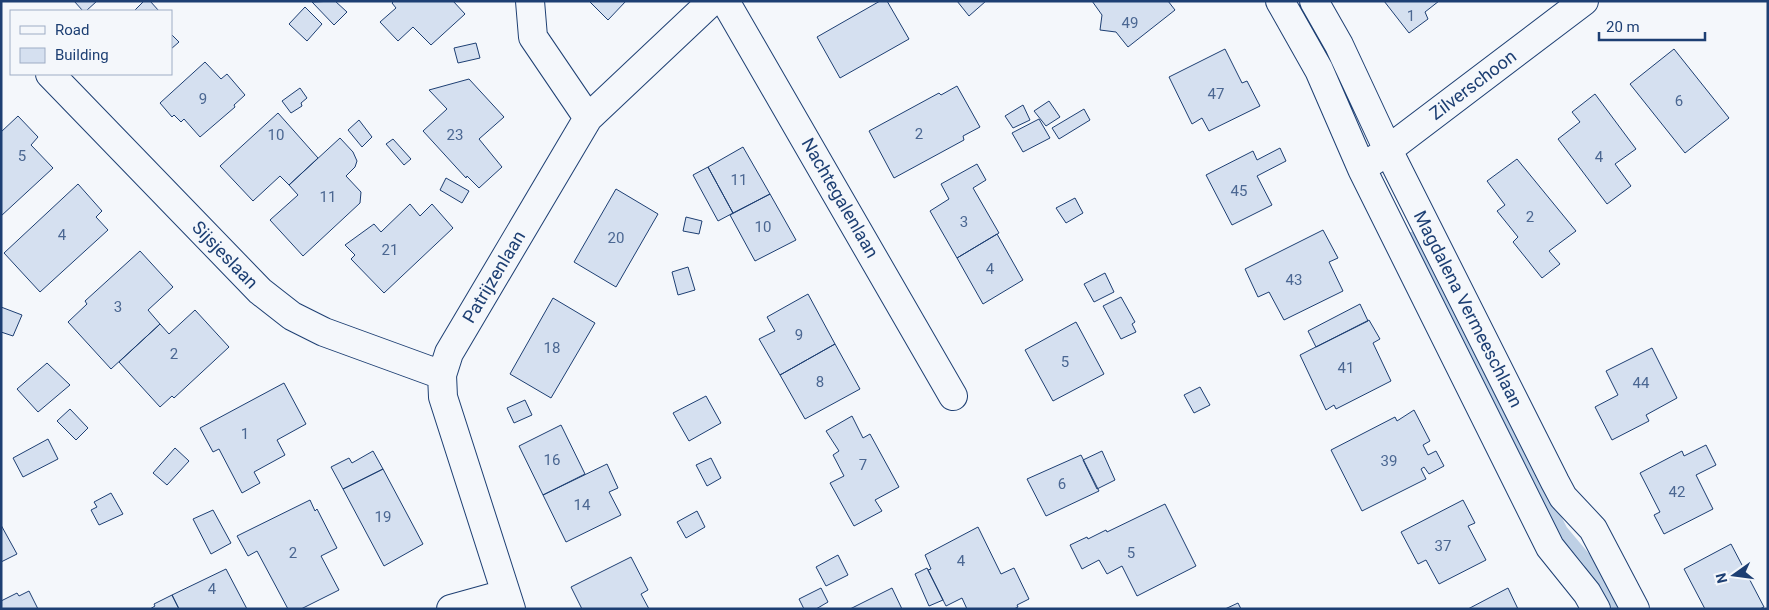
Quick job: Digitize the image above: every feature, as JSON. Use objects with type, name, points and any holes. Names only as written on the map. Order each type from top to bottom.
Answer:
[{"type":"street","points":[[530,1],[533,37],[588,118]]},
{"type":"street","name":"Patrijzenlaan","points":[[508,602],[443,397],[442,375],[449,353],[588,118],[712,1]]},
{"type":"street","name":"Nachtegalenlaan","points":[[725,1],[953,396]]},
{"type":"street","name":"Magdalena Vermeeschlaan","points":[[1280,1],[1319,70],[1362,169],[1550,547],[1587,593],[1596,609]]},
{"type":"street","name":"Magdalena Vermeeschlaan","points":[[1314,1],[1339,45],[1388,150],[1563,497],[1593,529],[1635,609]]},
{"type":"street","name":"Zilverschoon","points":[[1362,169],[1584,1]]},
{"type":"street","name":"Sijsjeslaan","points":[[51,75],[260,291],[292,316],[324,332],[442,375]]},
{"type":"street","points":[[451,609],[508,602]]},
{"type":"building","points":[[74,1],[97,1],[87,10],[82,10]]},
{"type":"building","points":[[144,1],[150,1],[158,10],[135,10]]},
{"type":"building","points":[[335,1],[347,12],[334,25],[312,2]]},
{"type":"building","points":[[394,1],[453,1],[465,14],[431,45],[413,27],[398,41],[380,22],[396,8],[392,3]]},
{"type":"building","points":[[589,1],[626,1],[608,20]]},
{"type":"building","points":[[880,1],[887,1],[909,39],[840,78],[817,37]]},
{"type":"building","points":[[957,1],[986,1],[969,16]]},
{"type":"building","points":[[1092,1],[1168,1],[1175,10],[1128,47],[1116,32],[1100,30],[1102,15]]},
{"type":"building","points":[[1384,1],[1439,1],[1425,12],[1428,19],[1409,33]]},
{"type":"building","points":[[305,7],[322,24],[307,41],[289,24]]},
{"type":"building","points":[[172,35],[179,42],[172,48]]},
{"type":"building","points":[[476,43],[480,58],[458,63],[454,48]]},
{"type":"building","points":[[1225,49],[1242,83],[1247,81],[1260,106],[1209,131],[1202,118],[1192,124],[1169,77]]},
{"type":"building","points":[[1674,49],[1729,118],[1685,153],[1630,84]]},
{"type":"building","points":[[205,62],[221,79],[227,74],[245,95],[234,105],[235,107],[200,137],[184,119],[181,122],[174,115],[172,117],[160,103]]},
{"type":"building","points":[[469,79],[504,117],[479,139],[502,167],[479,188],[467,176],[466,178],[423,131],[447,109],[429,90]]},
{"type":"building","points":[[957,86],[980,127],[963,136],[964,140],[894,178],[869,131],[939,93],[941,95]]},
{"type":"building","points":[[300,88],[307,98],[301,103],[302,106],[291,113],[282,101]]},
{"type":"building","points":[[1595,94],[1636,149],[1615,164],[1631,186],[1607,204],[1558,139],[1580,122],[1572,112]]},
{"type":"building","points":[[1049,101],[1060,117],[1046,126],[1034,111]]},
{"type":"building","points":[[1023,105],[1030,120],[1013,128],[1005,116]]},
{"type":"building","points":[[1084,109],[1090,120],[1059,139],[1052,128]]},
{"type":"building","points":[[278,113],[318,158],[289,185],[280,176],[253,201],[220,166]]},
{"type":"building","points":[[18,116],[38,137],[31,145],[53,168],[1,216],[1,132]]},
{"type":"building","points":[[1039,119],[1050,138],[1023,152],[1012,133]]},
{"type":"building","points":[[359,120],[372,137],[362,147],[348,130]]},
{"type":"building","points":[[340,138],[353,152],[357,161],[355,167],[346,176],[361,192],[360,203],[303,256],[270,220],[298,195],[289,185]]},
{"type":"building","points":[[393,139],[411,159],[404,165],[386,144]]},
{"type":"building","points":[[743,147],[770,194],[733,213],[708,167]]},
{"type":"building","points":[[1280,148],[1286,161],[1257,176],[1272,205],[1232,225],[1206,175],[1253,151],[1257,160]]},
{"type":"building","points":[[1517,159],[1576,231],[1549,251],[1560,264],[1542,278],[1513,242],[1518,237],[1497,211],[1505,205],[1487,181]]},
{"type":"building","points":[[977,164],[986,180],[973,188],[999,233],[957,258],[930,211],[949,199],[941,184]]},
{"type":"building","points":[[708,167],[733,213],[718,221],[693,175]]},
{"type":"building","points":[[446,178],[469,191],[462,203],[440,190]]},
{"type":"building","points":[[78,184],[102,211],[96,217],[108,230],[40,292],[4,253]]},
{"type":"building","points":[[616,189],[658,214],[616,287],[574,262]]},
{"type":"building","points":[[770,194],[796,240],[755,261],[730,215]]},
{"type":"building","points":[[1075,198],[1083,213],[1066,223],[1056,208]]},
{"type":"building","points":[[410,204],[420,216],[432,204],[453,228],[384,293],[351,259],[355,255],[345,245],[374,224],[381,232]]},
{"type":"building","points":[[686,217],[702,221],[699,234],[683,231]]},
{"type":"building","points":[[1323,230],[1338,258],[1329,262],[1343,291],[1284,320],[1269,292],[1258,297],[1245,269]]},
{"type":"building","points":[[997,234],[1023,280],[983,304],[957,258]]},
{"type":"building","points":[[140,251],[173,287],[148,310],[160,324],[111,369],[68,322],[87,304],[85,301]]},
{"type":"building","points":[[688,267],[695,290],[678,295],[672,272]]},
{"type":"building","points":[[1105,273],[1114,292],[1094,302],[1084,284]]},
{"type":"building","points":[[808,294],[835,344],[780,375],[759,339],[775,331],[767,317]]},
{"type":"building","points":[[1121,297],[1135,322],[1132,324],[1136,332],[1121,339],[1103,306]]},
{"type":"building","points":[[553,298],[595,323],[551,398],[510,374]]},
{"type":"building","points":[[1360,304],[1368,321],[1316,347],[1308,331]]},
{"type":"building","points":[[1,307],[22,315],[13,336],[1,332]]},
{"type":"building","points":[[195,310],[229,347],[174,398],[172,396],[160,407],[119,362],[160,324],[169,334]]},
{"type":"building","points":[[1369,320],[1380,339],[1373,343],[1391,381],[1336,409],[1334,405],[1326,410],[1300,355]]},
{"type":"building","points":[[1076,322],[1104,374],[1053,401],[1025,350]]},
{"type":"building","points":[[835,344],[860,389],[805,419],[780,375]]},
{"type":"building","points":[[1652,348],[1677,398],[1646,415],[1649,421],[1612,440],[1595,407],[1618,395],[1606,371]]},
{"type":"building","points":[[47,363],[70,385],[38,412],[17,389]]},
{"type":"building","points":[[284,383],[306,424],[277,440],[285,455],[254,472],[260,483],[242,493],[219,449],[213,452],[200,428]]},
{"type":"building","points":[[1200,387],[1210,405],[1194,413],[1184,395]]},
{"type":"building","points":[[706,396],[721,423],[689,441],[673,413]]},
{"type":"building","points":[[525,400],[532,415],[514,423],[507,408]]},
{"type":"building","points":[[70,409],[88,428],[76,440],[57,421]]},
{"type":"building","points":[[1414,410],[1430,441],[1423,445],[1428,455],[1436,451],[1444,466],[1429,474],[1424,467],[1421,469],[1426,479],[1362,511],[1331,450],[1395,417],[1397,421]]},
{"type":"building","points":[[852,416],[863,438],[870,434],[899,487],[875,500],[882,511],[854,526],[830,483],[844,476],[833,455],[839,451],[826,431]]},
{"type":"building","points":[[561,425],[585,474],[543,495],[519,446]]},
{"type":"building","points":[[48,439],[58,459],[23,477],[13,458]]},
{"type":"building","points":[[1706,445],[1716,465],[1696,475],[1713,509],[1664,534],[1654,515],[1660,512],[1640,473],[1682,451],[1684,456]]},
{"type":"building","points":[[175,448],[189,461],[167,485],[153,473]]},
{"type":"building","points":[[373,451],[383,469],[343,489],[331,467],[349,458],[352,463]]},
{"type":"building","points":[[1102,451],[1115,480],[1097,489],[1083,460]]},
{"type":"building","points":[[1081,455],[1099,491],[1046,516],[1027,479]]},
{"type":"building","points":[[711,458],[721,478],[707,486],[696,465]]},
{"type":"building","points":[[607,464],[618,488],[609,492],[621,515],[566,542],[543,495]]},
{"type":"building","points":[[383,469],[423,544],[384,566],[343,489]]},
{"type":"building","points":[[111,493],[123,514],[99,525],[91,510],[97,507],[94,502]]},
{"type":"building","points":[[310,500],[315,511],[317,509],[337,548],[321,556],[339,590],[301,609],[288,609],[257,551],[248,556],[237,536]]},
{"type":"building","points":[[1463,500],[1475,523],[1468,526],[1486,560],[1439,584],[1426,560],[1418,564],[1401,532]]},
{"type":"building","points":[[1165,504],[1196,566],[1137,596],[1122,566],[1107,574],[1099,560],[1082,569],[1070,545],[1106,530],[1107,532]]},
{"type":"building","points":[[213,510],[231,543],[211,554],[193,519]]},
{"type":"building","points":[[697,511],[705,527],[686,538],[677,522]]},
{"type":"building","points":[[1,525],[17,554],[1,562]]},
{"type":"building","points":[[978,527],[1001,574],[1014,568],[1029,599],[1017,605],[1018,607],[1014,609],[967,609],[962,598],[946,606],[928,570],[931,569],[925,555]]},
{"type":"building","points":[[1731,544],[1764,607],[1760,609],[1705,609],[1684,569]]},
{"type":"building","points":[[838,555],[848,575],[826,586],[816,567]]},
{"type":"building","points":[[631,557],[648,590],[641,594],[649,609],[582,609],[571,587]]},
{"type":"building","points":[[927,568],[943,600],[929,606],[915,574]]},
{"type":"building","points":[[226,569],[247,609],[179,609],[172,595]]},
{"type":"building","points":[[821,588],[828,602],[816,609],[804,609],[799,599]]},
{"type":"building","points":[[892,588],[902,609],[850,609]]},
{"type":"building","points":[[1508,588],[1518,609],[1468,609]]},
{"type":"building","points":[[29,591],[38,609],[1,609],[1,601],[17,593],[19,596]]},
{"type":"building","points":[[172,595],[179,609],[150,609],[155,606],[154,604]]},
{"type":"building","points":[[1238,603],[1241,609],[1225,609]]},
{"type":"waterway","points":[[1413,237],[1562,530],[1588,561],[1614,609]]}]
